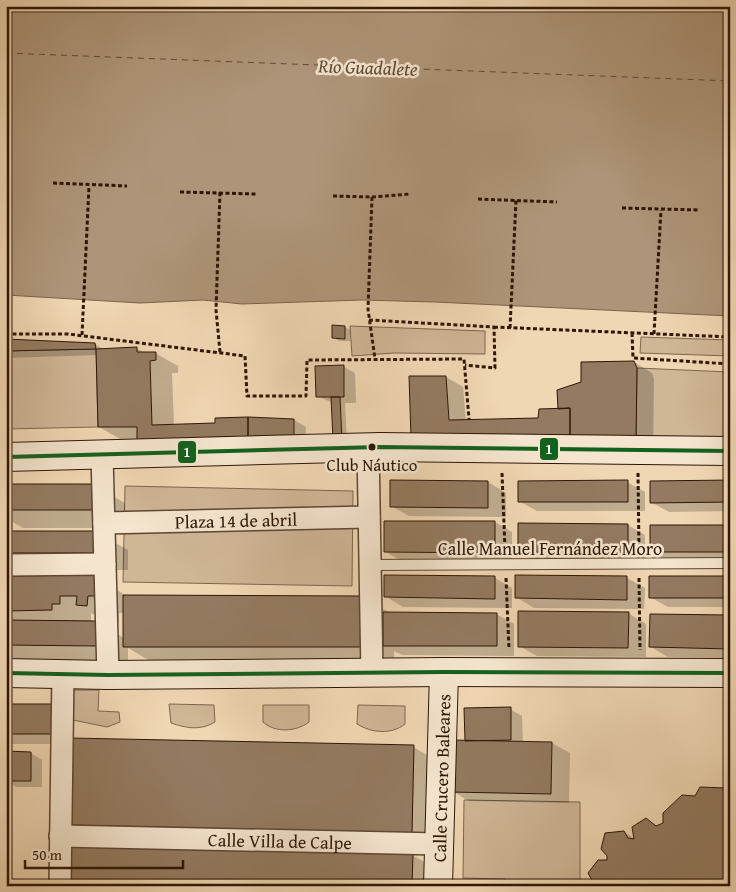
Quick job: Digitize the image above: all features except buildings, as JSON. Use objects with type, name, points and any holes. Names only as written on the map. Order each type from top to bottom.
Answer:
[{"type":"street","points":[[6,457],[102,456],[311,445],[730,451]]},
{"type":"street","points":[[368,447],[372,674]]},
{"type":"street","points":[[102,456],[108,675]]},
{"type":"street","name":"Plaza 14 de abril","points":[[104,523],[370,517]]},
{"type":"street","points":[[6,565],[105,564]]},
{"type":"street","points":[[6,673],[108,675],[444,672],[730,673]]},
{"type":"street","name":"Calle Crucero Baleares","points":[[438,886],[444,672]]},
{"type":"street","points":[[60,886],[63,673]]},
{"type":"street","name":"Calle Villa de Calpe","points":[[60,836],[440,844]]},
{"type":"lane","name":"Calle Manuel Fernández Moro","points":[[370,565],[730,563]]},
{"type":"path","points":[[52,183],[89,186],[127,186]]},
{"type":"path","points":[[82,336],[89,186]]},
{"type":"path","points":[[180,192],[256,194]]},
{"type":"path","points":[[220,192],[216,310],[220,352]]},
{"type":"path","points":[[333,196],[372,197],[410,194]]},
{"type":"path","points":[[372,197],[368,320],[375,359]]},
{"type":"path","points":[[478,199],[556,202]]},
{"type":"path","points":[[510,328],[516,200]]},
{"type":"path","points":[[622,208],[700,210]]},
{"type":"path","points":[[654,334],[661,210]]},
{"type":"path","points":[[368,320],[730,337]]},
{"type":"path","points":[[465,365],[495,368],[494,327]]},
{"type":"path","points":[[632,333],[633,358],[730,364]]},
{"type":"path","points":[[6,334],[82,336],[245,356],[247,396],[306,396],[306,360],[464,359],[469,420]]},
{"type":"shaded area","points":[[350,326],[485,331],[485,354],[394,353],[352,356]]},
{"type":"shaded area","points":[[641,337],[730,340],[730,356],[640,353]]},
{"type":"shaded area","points":[[96,349],[98,427],[6,429],[6,351]]},
{"type":"shaded area","points":[[637,368],[730,372],[730,438],[636,440]]},
{"type":"shaded area","points":[[125,486],[353,491],[352,586],[123,582]]},
{"type":"shaded area","points":[[73,690],[99,690],[98,711],[119,712],[120,722],[107,727],[73,720]]},
{"type":"shaded area","points":[[169,704],[214,705],[215,722],[198,728],[171,723]]},
{"type":"shaded area","points":[[263,705],[309,705],[309,722],[298,728],[286,730],[273,728],[263,722]]},
{"type":"shaded area","points":[[358,705],[405,706],[405,724],[400,728],[388,731],[375,731],[363,727],[357,724]]},
{"type":"shaded area","points":[[464,800],[580,802],[580,886],[505,886],[505,879],[463,878]]},
{"type":"water","name":"Río Guadalete","points":[[6,6],[730,6],[730,316],[435,302],[362,300],[242,304],[203,300],[140,303],[6,295]]},
{"type":"ferry route","points":[[6,53],[730,81]]},
{"type":"transit line","name":"1","points":[[6,457],[380,447],[730,451]]},
{"type":"transit line","name":"1","points":[[6,673],[108,675],[444,672],[730,673]]},
{"type":"place","name":"Club Náutico","points":[[372,447]]}]
